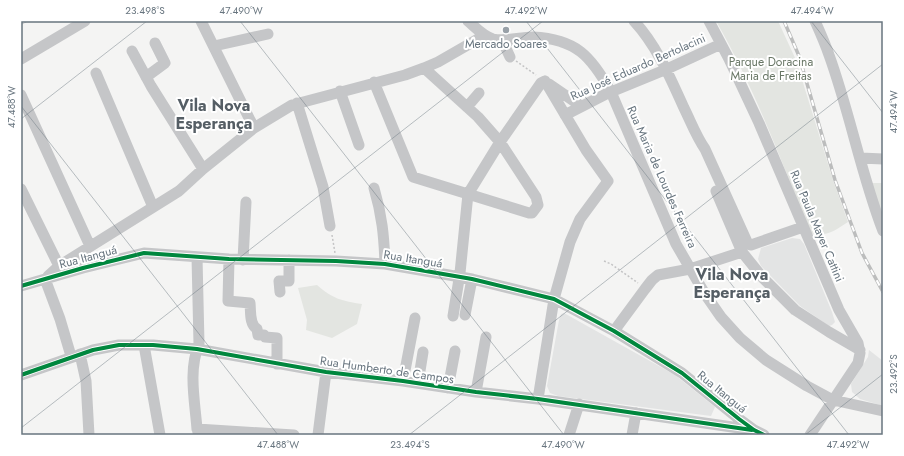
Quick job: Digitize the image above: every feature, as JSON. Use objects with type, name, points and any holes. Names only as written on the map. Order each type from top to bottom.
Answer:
[{"type":"street","points":[[21,59],[85,21]]},
{"type":"street","points":[[201,21],[254,128]]},
{"type":"street","points":[[90,435],[86,382],[45,279],[59,266],[179,191],[254,128],[286,109],[297,103],[405,75],[424,68],[438,62],[485,35],[468,21]]},
{"type":"street","points":[[634,21],[648,37],[658,53],[698,138],[705,149],[746,248],[763,278],[795,310],[844,332]]},
{"type":"street","name":"Rua Paula Mayer Cattini","points":[[709,21],[722,44],[759,123],[803,227],[844,332],[860,350],[860,358],[858,363],[810,435]]},
{"type":"street","points":[[815,21],[829,55],[861,158],[871,199],[883,231]]},
{"type":"street","points":[[214,46],[268,34]]},
{"type":"street","name":"Rua Maria de Lourdes Ferreira","points":[[485,35],[492,39],[502,40],[532,37],[561,41],[577,48],[599,71],[611,92],[676,244],[721,318],[740,338],[766,360],[785,373],[833,400],[883,412]]},
{"type":"street","points":[[502,40],[510,57]]},
{"type":"street","points":[[146,77],[165,63],[155,43]]},
{"type":"street","name":"Rua José Eduardo Bertolacini","points":[[565,114],[611,92],[722,44]]},
{"type":"street","points":[[132,51],[146,77],[204,169]]},
{"type":"street","points":[[374,82],[411,174],[415,178],[532,213],[538,205],[536,197],[500,142],[478,117],[424,68]]},
{"type":"street","points":[[96,73],[153,207]]},
{"type":"street","points":[[545,81],[581,106]]},
{"type":"street","points":[[538,398],[554,299],[570,242],[580,219],[608,181],[586,150],[545,81]]},
{"type":"street","points":[[453,316],[468,194],[500,142],[541,83],[545,81]]},
{"type":"street","points":[[340,91],[359,146]]},
{"type":"street","points":[[467,107],[479,93]]},
{"type":"street","points":[[21,95],[90,246]]},
{"type":"street","points":[[297,103],[323,187],[330,226]]},
{"type":"street","points":[[861,158],[883,159]]},
{"type":"street","points":[[374,188],[381,210],[385,264]]},
{"type":"street","points":[[21,189],[59,266]]},
{"type":"street","points":[[243,260],[246,202]]},
{"type":"street","points":[[614,332],[645,289],[658,274],[690,269],[803,227]]},
{"type":"street","name":"Rua Itanguá","points":[[21,286],[75,270],[144,253],[243,260],[336,261],[385,264],[472,279],[554,299],[614,332],[682,373],[759,433]]},
{"type":"street","points":[[73,257],[69,265],[75,270]]},
{"type":"street","points":[[197,257],[199,344],[195,356],[194,380],[198,432],[294,435]]},
{"type":"street","points":[[229,259],[228,300],[250,303],[252,322],[258,335],[277,338],[277,364]]},
{"type":"street","points":[[280,292],[279,281],[289,281],[289,260]]},
{"type":"street","points":[[465,315],[472,279]]},
{"type":"street","points":[[403,380],[415,318]]},
{"type":"street","points":[[476,392],[486,337]]},
{"type":"street","name":"Rua Humberto de Campos","points":[[21,375],[93,350],[119,345],[144,345],[197,350],[326,372],[403,380],[476,392],[538,398],[759,433]]},
{"type":"street","points":[[144,345],[160,435]]},
{"type":"street","points":[[448,388],[455,351]]},
{"type":"street","points":[[418,383],[423,352]]},
{"type":"street","points":[[318,435],[326,372]]},
{"type":"street","points":[[569,435],[579,404]]},
{"type":"street","points":[[716,425],[725,420],[727,414],[725,408]]},
{"type":"street","points":[[632,435],[636,413]]},
{"type":"path","points":[[510,57],[545,81]]},
{"type":"path","points":[[330,226],[336,261]]},
{"type":"path","points":[[604,261],[611,264],[645,289]]},
{"type":"shaded area","points":[[792,238],[800,239],[804,244],[832,312],[835,322],[832,325],[829,326],[800,306],[761,266],[758,259],[761,248]]},
{"type":"shaded area","points":[[564,313],[675,375],[715,407],[711,416],[558,396],[550,393],[547,386],[559,320],[561,314]]},
{"type":"shaded area","points":[[869,350],[883,361],[883,406],[860,399],[852,392],[851,384],[868,357]]},
{"type":"green space","name":"Parque Doracina Maria de Freitas","points":[[716,21],[778,21],[796,60],[833,180],[848,222],[839,228],[821,235],[810,233],[755,98]]},
{"type":"green space","points":[[869,183],[883,183],[883,220]]},
{"type":"green space","points":[[317,285],[338,299],[362,304],[357,324],[332,338],[306,330],[307,320],[298,288]]},
{"type":"railway","points":[[21,23],[25,21]]},
{"type":"railway","points":[[784,21],[799,56],[835,180],[862,253],[883,292]]},
{"type":"cycle path","points":[[21,286],[83,268],[144,253],[229,259],[336,261],[385,264],[472,279],[554,299],[614,331],[682,373],[739,419],[764,435]]},
{"type":"cycle path","points":[[21,375],[93,350],[119,345],[153,345],[197,349],[326,372],[538,399],[752,430]]},
{"type":"place","name":"Mercado Soares","points":[[506,30]]},
{"type":"district","name":"Vila Nova Esperança","points":[[214,114]]},
{"type":"district","name":"Vila Nova Esperança","points":[[732,283]]}]
